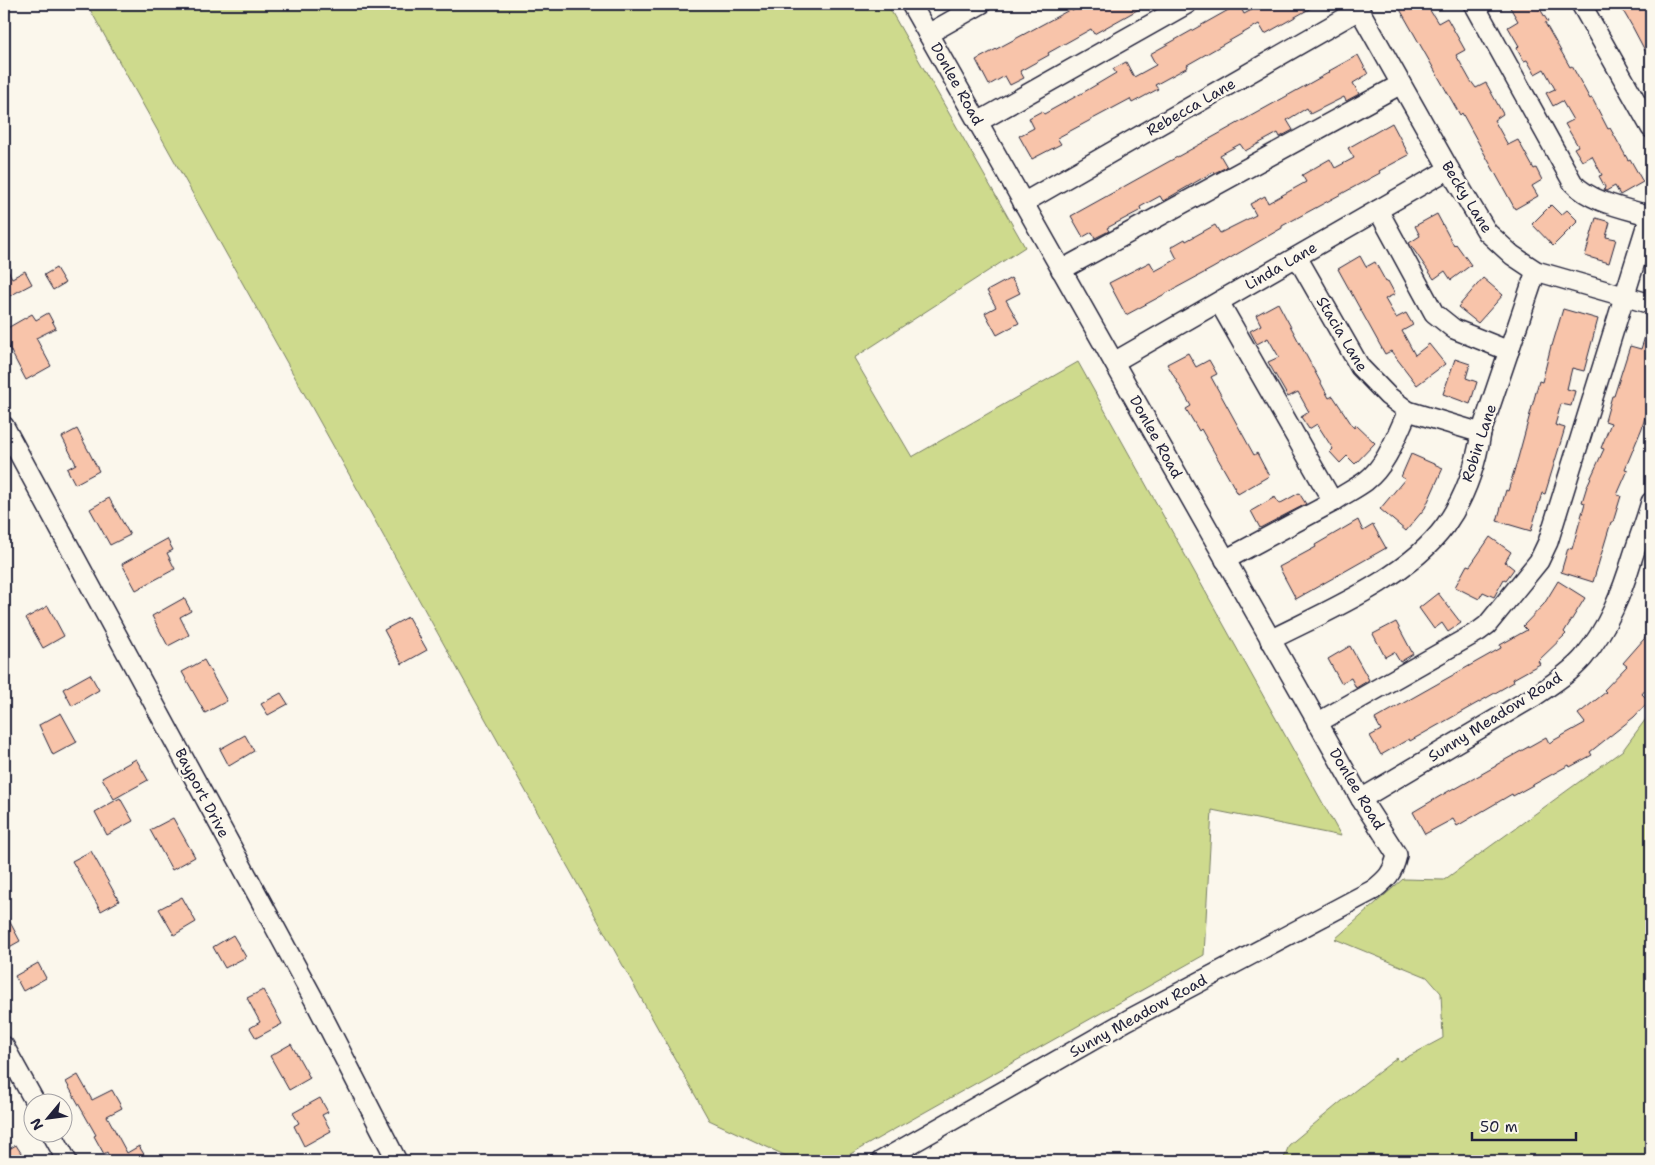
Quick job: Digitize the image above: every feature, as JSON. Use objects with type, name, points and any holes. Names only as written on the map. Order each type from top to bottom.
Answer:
[{"type":"street","name":"Donlee Road","points":[[911,4],[1360,800],[1397,855],[1394,870]]},
{"type":"street","points":[[928,34],[981,4]]},
{"type":"street","points":[[978,122],[1187,4]]},
{"type":"street","points":[[1474,4],[1573,183],[1579,190],[1598,200],[1651,216]]},
{"type":"street","points":[[1581,4],[1651,128]]},
{"type":"street","name":"Becky Lane","points":[[1358,7],[1449,169],[1487,232],[1512,255],[1536,271],[1651,304]]},
{"type":"street","name":"Rebecca Lane","points":[[1023,203],[1358,7]]},
{"type":"street","points":[[1061,270],[1401,84]]},
{"type":"street","name":"Linda Lane","points":[[1114,362],[1449,169]]},
{"type":"street","points":[[1378,210],[1434,313],[1454,329],[1509,352]]},
{"type":"street","points":[[1317,723],[1479,631],[1488,624],[1539,561],[1548,542],[1645,230],[1651,220]]},
{"type":"street","name":"Stacia Lane","points":[[1297,257],[1360,367],[1388,396],[1408,411],[1481,433]]},
{"type":"street","name":"Robin Lane","points":[[1270,640],[1377,584],[1401,568],[1426,547],[1445,526],[1458,502],[1477,456],[1481,433],[1536,271]]},
{"type":"street","points":[[1219,302],[1333,502]]},
{"type":"street","points":[[1225,560],[1333,502],[1345,492],[1366,481],[1381,465],[1408,411]]},
{"type":"street","name":"Bayport Drive","points":[[4,426],[314,999],[397,1161]]},
{"type":"street","name":"Sunny Meadow Road","points":[[1360,800],[1535,696],[1582,660],[1602,632],[1611,615],[1628,575],[1651,502]]},
{"type":"street","name":"Sunny Meadow Road","points":[[881,1161],[1128,1020],[1372,890],[1394,870]]},
{"type":"street","points":[[4,1046],[29,1092]]},
{"type":"street","points":[[57,1142],[67,1161]]},
{"type":"green space","points":[[87,4],[887,4],[1025,247],[854,358],[912,457],[1078,362],[1341,836],[1212,810],[1204,955],[838,1161],[797,1161],[709,1120]]},
{"type":"green space","points":[[1651,712],[1651,1161],[1283,1161],[1289,1145],[1397,1058],[1400,1061],[1443,1038],[1441,993],[1427,977],[1335,939],[1403,879],[1444,880],[1623,750]]},
{"type":"building","points":[[1085,4],[1148,4],[1094,34],[1091,29],[1048,53],[1049,55],[1020,71],[1024,78],[1010,85],[1005,76],[989,85],[976,60],[1071,9],[1072,11]]},
{"type":"building","points":[[1239,4],[1244,14],[1263,4],[1318,4],[1265,34],[1259,24],[1155,85],[1158,89],[1132,103],[1130,99],[1057,138],[1061,144],[1032,159],[1019,136],[1034,128],[1029,118],[1042,111],[1044,114],[1084,92],[1116,73],[1113,69],[1126,62],[1134,77],[1156,65],[1150,54]]},
{"type":"building","points":[[1397,4],[1426,4],[1438,23],[1447,18],[1465,50],[1456,55],[1470,80],[1476,88],[1486,83],[1503,114],[1494,120],[1508,145],[1518,140],[1534,169],[1536,168],[1542,180],[1532,186],[1538,196],[1515,209],[1462,113],[1460,115]]},
{"type":"building","points":[[1508,4],[1537,4],[1548,22],[1545,23],[1570,67],[1572,66],[1608,129],[1610,128],[1643,182],[1620,195],[1615,186],[1606,191],[1599,176],[1602,175],[1592,156],[1582,161],[1574,148],[1578,146],[1565,124],[1573,120],[1562,101],[1553,106],[1546,93],[1555,89],[1544,69],[1535,74],[1527,60],[1524,61],[1517,48],[1519,46],[1508,27],[1518,21]]},
{"type":"building","points":[[1619,4],[1651,4],[1651,62],[1632,26]]},
{"type":"building","points":[[1358,55],[1368,74],[1353,83],[1359,94],[1346,101],[1344,97],[1310,114],[1307,108],[1287,120],[1293,130],[1280,137],[1278,133],[1245,151],[1240,144],[1220,155],[1227,167],[1213,172],[1163,201],[1160,196],[1140,207],[1141,210],[1107,228],[1109,231],[1095,238],[1092,232],[1083,237],[1071,216]]},
{"type":"building","points":[[1392,123],[1409,155],[1379,171],[1380,173],[1282,226],[1282,228],[1213,268],[1126,315],[1109,283],[1150,262],[1155,271],[1177,259],[1171,247],[1185,239],[1186,241],[1215,225],[1220,233],[1256,215],[1250,204],[1265,196],[1268,203],[1306,182],[1302,175],[1330,159],[1335,168],[1354,158],[1348,148]]},
{"type":"building","points":[[1551,205],[1561,215],[1567,210],[1578,221],[1553,246],[1532,224]]},
{"type":"building","points":[[1437,214],[1454,246],[1456,244],[1471,265],[1451,280],[1445,271],[1434,279],[1409,243],[1420,236],[1415,226]]},
{"type":"building","points":[[1596,218],[1610,222],[1606,237],[1616,239],[1609,263],[1585,256]]},
{"type":"building","points":[[1360,256],[1366,267],[1375,262],[1386,282],[1388,281],[1395,294],[1385,299],[1396,318],[1406,313],[1413,325],[1402,331],[1415,355],[1429,344],[1445,364],[1417,385],[1391,351],[1385,354],[1338,269]]},
{"type":"building","points":[[4,263],[12,278],[25,271],[32,284],[4,299]]},
{"type":"building","points":[[56,268],[65,283],[53,290],[44,275]]},
{"type":"building","points":[[1011,278],[1020,293],[1006,300],[1019,323],[997,335],[985,313],[996,307],[987,291]]},
{"type":"building","points":[[1483,278],[1503,295],[1478,323],[1458,307]]},
{"type":"building","points":[[1278,303],[1329,398],[1333,396],[1354,428],[1356,425],[1375,443],[1355,464],[1347,456],[1340,463],[1330,452],[1333,449],[1317,424],[1309,429],[1301,417],[1309,412],[1298,392],[1288,397],[1268,362],[1279,357],[1268,338],[1257,344],[1250,331],[1261,325],[1256,315]]},
{"type":"building","points":[[1563,309],[1598,319],[1584,371],[1572,368],[1567,389],[1575,391],[1571,406],[1561,404],[1555,425],[1565,428],[1545,494],[1542,493],[1531,531],[1497,521],[1518,458],[1539,381],[1542,382]]},
{"type":"building","points":[[48,313],[56,328],[36,338],[51,366],[26,380],[4,338],[4,330],[32,314],[36,320]]},
{"type":"building","points":[[1649,325],[1651,325],[1651,389],[1646,406],[1648,406],[1642,428],[1625,469],[1628,470],[1617,495],[1621,496],[1593,582],[1561,572],[1568,548],[1572,549],[1585,503],[1582,502],[1587,486],[1604,449],[1601,448],[1611,423],[1605,421],[1612,396],[1614,396],[1630,346],[1641,349]]},
{"type":"building","points":[[1188,353],[1196,367],[1209,360],[1217,374],[1211,377],[1254,455],[1257,453],[1269,476],[1238,494],[1201,429],[1199,431],[1186,409],[1191,406],[1167,364]]},
{"type":"building","points":[[1455,359],[1470,364],[1466,378],[1477,382],[1470,404],[1443,394]]},
{"type":"building","points":[[77,429],[99,471],[75,484],[67,469],[76,464],[62,437]]},
{"type":"building","points":[[1411,454],[1443,468],[1425,508],[1406,531],[1380,509],[1405,479],[1401,477]]},
{"type":"building","points":[[1299,493],[1306,504],[1260,528],[1251,511],[1275,497],[1279,504]]},
{"type":"building","points":[[109,498],[130,535],[110,545],[90,509]]},
{"type":"building","points":[[1358,520],[1363,531],[1373,525],[1386,548],[1296,599],[1279,567],[1316,547],[1315,545]]},
{"type":"building","points":[[1490,537],[1511,552],[1505,562],[1514,569],[1506,580],[1504,579],[1494,597],[1483,592],[1479,599],[1455,587],[1467,565],[1470,566]]},
{"type":"building","points":[[167,539],[173,550],[167,553],[175,569],[136,590],[122,564]]},
{"type":"building","points":[[1558,581],[1585,598],[1564,632],[1566,634],[1538,661],[1540,664],[1513,679],[1514,682],[1488,697],[1410,741],[1409,739],[1381,755],[1370,736],[1381,730],[1375,719],[1501,648],[1500,645],[1527,630],[1523,626],[1544,604]]},
{"type":"building","points":[[1438,593],[1461,623],[1448,632],[1442,623],[1434,629],[1419,608]]},
{"type":"building","points":[[184,598],[191,611],[180,617],[189,635],[168,646],[152,616]]},
{"type":"building","points":[[48,606],[64,636],[43,648],[26,618]]},
{"type":"building","points":[[408,617],[427,650],[402,664],[384,630]]},
{"type":"building","points":[[1396,622],[1413,654],[1400,662],[1394,652],[1385,657],[1373,634]]},
{"type":"building","points":[[1651,631],[1651,683],[1642,694],[1649,701],[1634,717],[1590,752],[1592,755],[1570,767],[1569,765],[1513,796],[1512,794],[1457,826],[1453,819],[1425,834],[1413,812],[1546,737],[1549,743],[1585,723],[1578,714],[1606,692],[1604,690],[1627,666],[1623,663]]},
{"type":"building","points":[[1350,646],[1369,680],[1356,688],[1351,678],[1341,683],[1328,659]]},
{"type":"building","points":[[204,660],[227,701],[205,713],[182,672]]},
{"type":"building","points":[[90,674],[99,690],[72,706],[63,689]]},
{"type":"building","points":[[281,693],[288,704],[268,715],[261,704]]},
{"type":"building","points":[[61,713],[77,742],[53,755],[39,725]]},
{"type":"building","points":[[245,735],[254,751],[229,766],[220,749]]},
{"type":"building","points":[[136,759],[148,780],[114,799],[102,778]]},
{"type":"building","points":[[120,798],[133,821],[107,835],[95,812]]},
{"type":"building","points":[[173,818],[195,857],[172,870],[150,830]]},
{"type":"building","points":[[91,851],[119,901],[101,911],[72,861]]},
{"type":"building","points":[[182,897],[196,922],[174,935],[159,909]]},
{"type":"building","points":[[4,911],[20,941],[4,950]]},
{"type":"building","points":[[233,935],[246,957],[225,968],[213,947]]},
{"type":"building","points":[[38,963],[46,978],[23,991],[15,976]]},
{"type":"building","points":[[263,990],[282,1024],[256,1038],[250,1028],[260,1022],[247,998]]},
{"type":"building","points":[[291,1044],[310,1078],[289,1090],[270,1056]]},
{"type":"building","points":[[78,1075],[92,1100],[112,1090],[122,1108],[107,1116],[127,1153],[139,1146],[148,1161],[111,1161],[107,1152],[104,1154],[94,1136],[96,1135],[66,1082]]},
{"type":"building","points":[[320,1098],[328,1112],[322,1115],[331,1131],[304,1146],[294,1126],[299,1123],[293,1113]]},
{"type":"building","points":[[16,1145],[26,1161],[4,1161],[4,1152]]}]
